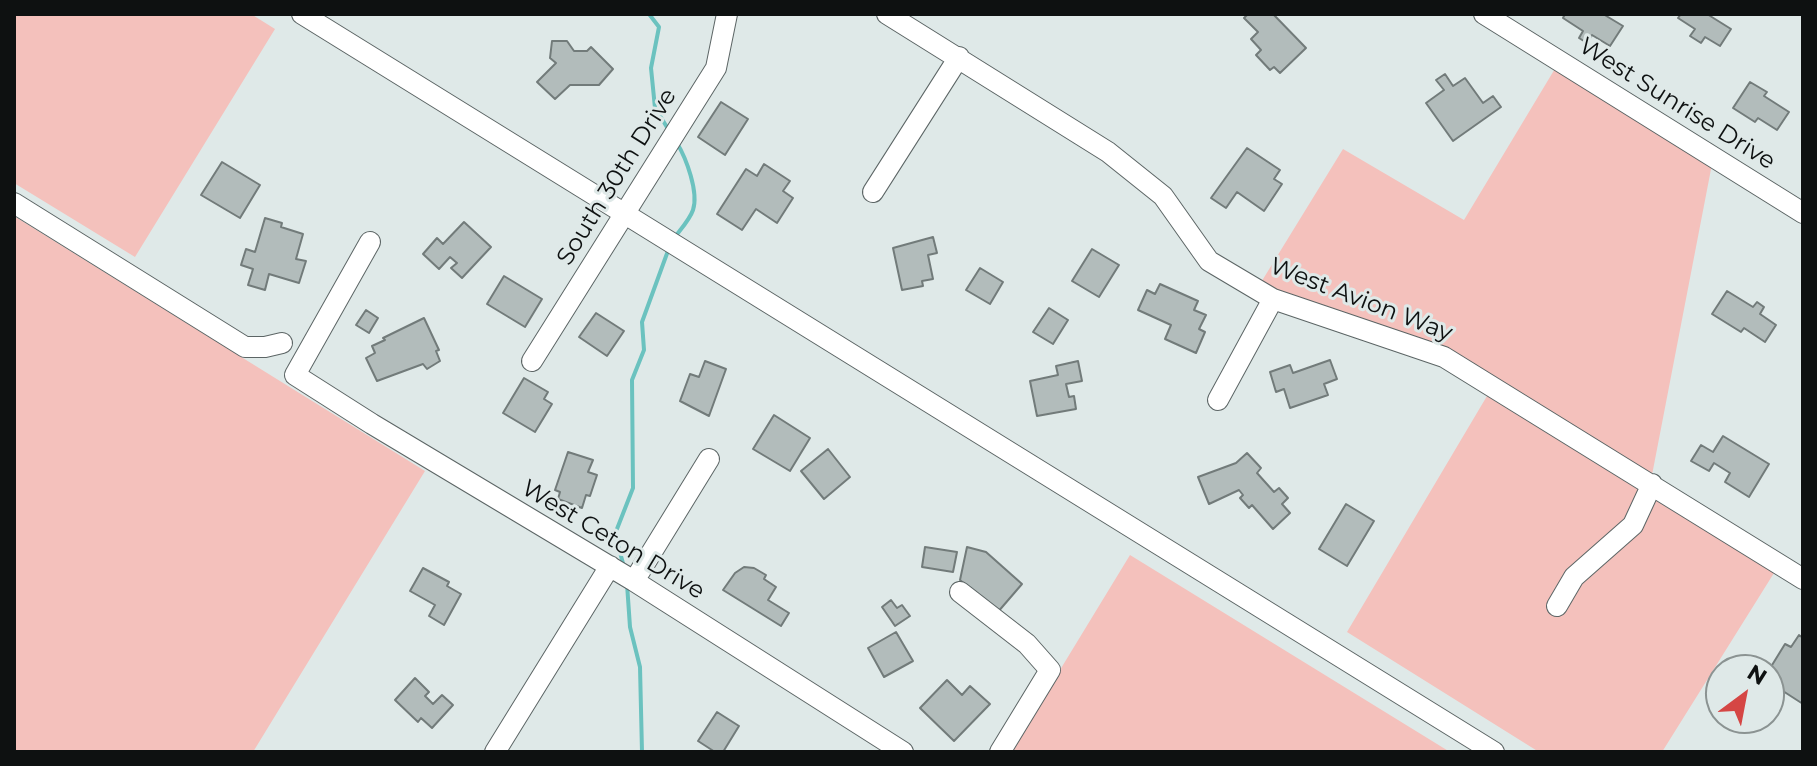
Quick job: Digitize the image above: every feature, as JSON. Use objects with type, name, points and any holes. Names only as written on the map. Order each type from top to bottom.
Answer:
[{"type":"street","points":[[302,14],[1494,752]]},
{"type":"street","name":"South 30th Drive","points":[[532,361],[716,68],[727,14]]},
{"type":"street","name":"West Avion Way","points":[[887,14],[1108,152],[1163,196],[1209,261],[1273,299],[1444,357],[1803,579]]},
{"type":"street","name":"West Sunrise Drive","points":[[1484,14],[1803,213]]},
{"type":"street","points":[[873,192],[959,57]]},
{"type":"street","points":[[14,203],[245,347],[282,343]]},
{"type":"street","name":"West Ceton Drive","points":[[370,242],[295,375],[610,566],[903,752]]},
{"type":"street","points":[[1218,400],[1273,299]]},
{"type":"street","points":[[634,581],[709,459]]},
{"type":"street","points":[[1557,606],[1574,577],[1633,525],[1652,484]]},
{"type":"street","points":[[495,752],[610,566]]},
{"type":"street","points":[[960,592],[1027,644],[1050,670],[1000,752]]},
{"type":"shaded area","points":[[14,14],[251,14],[275,29],[135,257],[14,183]]},
{"type":"shaded area","points":[[1556,67],[1712,164],[1652,475],[1449,350],[1260,284],[1343,149],[1464,220]]},
{"type":"shaded area","points":[[14,216],[425,471],[253,752],[14,752]]},
{"type":"shaded area","points":[[1487,396],[1774,573],[1723,654],[1705,654],[1705,683],[1662,752],[1539,752],[1347,632]]},
{"type":"shaded area","points":[[1130,555],[1450,752],[1010,752]]},
{"type":"building","points":[[1248,14],[1273,14],[1306,48],[1280,73],[1274,67],[1270,70],[1256,55],[1261,50],[1251,39],[1258,32],[1244,18]]},
{"type":"building","points":[[1565,14],[1603,14],[1623,26],[1610,46],[1592,35],[1587,43],[1579,38],[1583,31],[1563,18]]},
{"type":"building","points":[[1681,14],[1707,14],[1731,29],[1720,46],[1705,37],[1701,43],[1690,36],[1695,29],[1678,18]]},
{"type":"building","points":[[552,41],[567,41],[574,51],[587,51],[591,47],[613,69],[599,85],[570,85],[555,99],[537,82],[556,63],[550,58]]},
{"type":"building","points":[[1445,74],[1453,86],[1465,78],[1483,103],[1493,96],[1501,107],[1453,141],[1426,103],[1444,90],[1436,80]]},
{"type":"building","points":[[1750,82],[1767,92],[1764,96],[1789,112],[1777,130],[1758,118],[1755,122],[1733,108]]},
{"type":"building","points":[[721,102],[748,119],[725,155],[698,137]]},
{"type":"building","points":[[1247,148],[1280,170],[1274,179],[1282,184],[1264,211],[1237,192],[1226,208],[1211,198]]},
{"type":"building","points":[[222,162],[260,185],[240,218],[201,195]]},
{"type":"building","points":[[764,164],[790,181],[783,191],[793,198],[777,223],[756,209],[742,230],[717,214],[746,169],[757,176]]},
{"type":"building","points":[[265,218],[303,234],[296,259],[306,261],[299,283],[269,274],[265,290],[248,285],[253,269],[241,265],[246,249],[255,252]]},
{"type":"building","points":[[464,222],[491,247],[462,278],[451,268],[457,263],[450,257],[439,269],[423,254],[437,238],[443,244]]},
{"type":"building","points":[[933,237],[937,253],[928,255],[933,279],[922,281],[923,286],[902,290],[893,248]]},
{"type":"building","points":[[1092,249],[1119,265],[1099,297],[1072,281]]},
{"type":"building","points":[[980,268],[1003,282],[990,304],[966,290]]},
{"type":"building","points":[[504,276],[542,299],[525,327],[487,304]]},
{"type":"building","points":[[1160,284],[1198,301],[1194,310],[1206,315],[1199,329],[1205,332],[1196,353],[1165,339],[1171,325],[1138,310],[1147,290],[1155,294]]},
{"type":"building","points":[[1727,291],[1753,307],[1757,302],[1764,307],[1760,314],[1776,325],[1765,342],[1744,328],[1741,332],[1712,314]]},
{"type":"building","points":[[1049,308],[1068,320],[1053,344],[1033,332]]},
{"type":"building","points":[[366,310],[378,318],[369,333],[356,325]]},
{"type":"building","points":[[596,313],[624,331],[607,356],[579,337]]},
{"type":"building","points":[[424,318],[439,350],[436,351],[440,361],[427,369],[423,364],[377,381],[366,358],[375,353],[372,346]]},
{"type":"building","points":[[1330,360],[1337,379],[1324,384],[1328,395],[1290,408],[1284,389],[1276,392],[1270,372],[1290,365],[1293,373]]},
{"type":"building","points":[[705,361],[726,369],[709,416],[680,401],[690,374],[699,377]]},
{"type":"building","points":[[1078,361],[1082,381],[1066,384],[1069,397],[1074,396],[1076,409],[1037,416],[1030,381],[1058,375],[1056,366]]},
{"type":"building","points":[[524,378],[548,392],[544,399],[552,404],[535,432],[503,413]]},
{"type":"building","points":[[774,415],[810,438],[790,471],[753,449]]},
{"type":"building","points":[[1723,436],[1769,464],[1749,497],[1725,482],[1730,473],[1714,463],[1709,471],[1691,461],[1701,445],[1713,452]]},
{"type":"building","points":[[828,449],[850,477],[824,499],[801,471]]},
{"type":"building","points":[[568,452],[593,460],[588,472],[597,475],[582,508],[558,499],[560,492],[555,490]]},
{"type":"building","points":[[1247,453],[1261,468],[1257,473],[1274,492],[1279,488],[1288,498],[1282,504],[1290,513],[1273,529],[1252,505],[1249,508],[1240,498],[1243,495],[1239,490],[1209,504],[1198,477],[1236,463]]},
{"type":"building","points":[[1346,504],[1374,521],[1347,566],[1319,549]]},
{"type":"building","points":[[925,547],[957,552],[953,572],[922,567]]},
{"type":"building","points":[[967,547],[986,552],[1022,584],[997,613],[960,580]]},
{"type":"building","points":[[744,567],[754,568],[766,575],[764,579],[776,587],[768,600],[789,613],[781,626],[723,590],[735,573]]},
{"type":"building","points":[[423,568],[449,582],[447,586],[461,594],[444,625],[429,616],[435,605],[410,591]]},
{"type":"building","points":[[891,600],[897,608],[902,605],[910,616],[895,626],[882,607]]},
{"type":"building","points":[[896,632],[913,661],[884,677],[868,648]]},
{"type":"building","points":[[1799,635],[1803,638],[1803,704],[1785,692],[1785,654],[1779,654],[1785,644],[1791,647]]},
{"type":"building","points":[[415,678],[429,692],[425,696],[433,704],[442,695],[453,705],[432,728],[421,718],[418,722],[395,700]]},
{"type":"building","points":[[947,680],[962,695],[970,686],[990,704],[954,741],[920,708]]},
{"type":"building","points":[[717,712],[739,726],[723,752],[715,752],[698,741]]},
{"type":"waterway","points":[[649,14],[659,27],[651,68],[655,108],[670,132]]},
{"type":"waterway","points":[[675,237],[690,217],[694,203],[691,175],[677,143]]},
{"type":"waterway","points":[[624,567],[615,534],[633,488],[632,380],[644,350],[642,322],[669,248]]},
{"type":"waterway","points":[[627,584],[630,627],[640,667],[642,752]]}]
